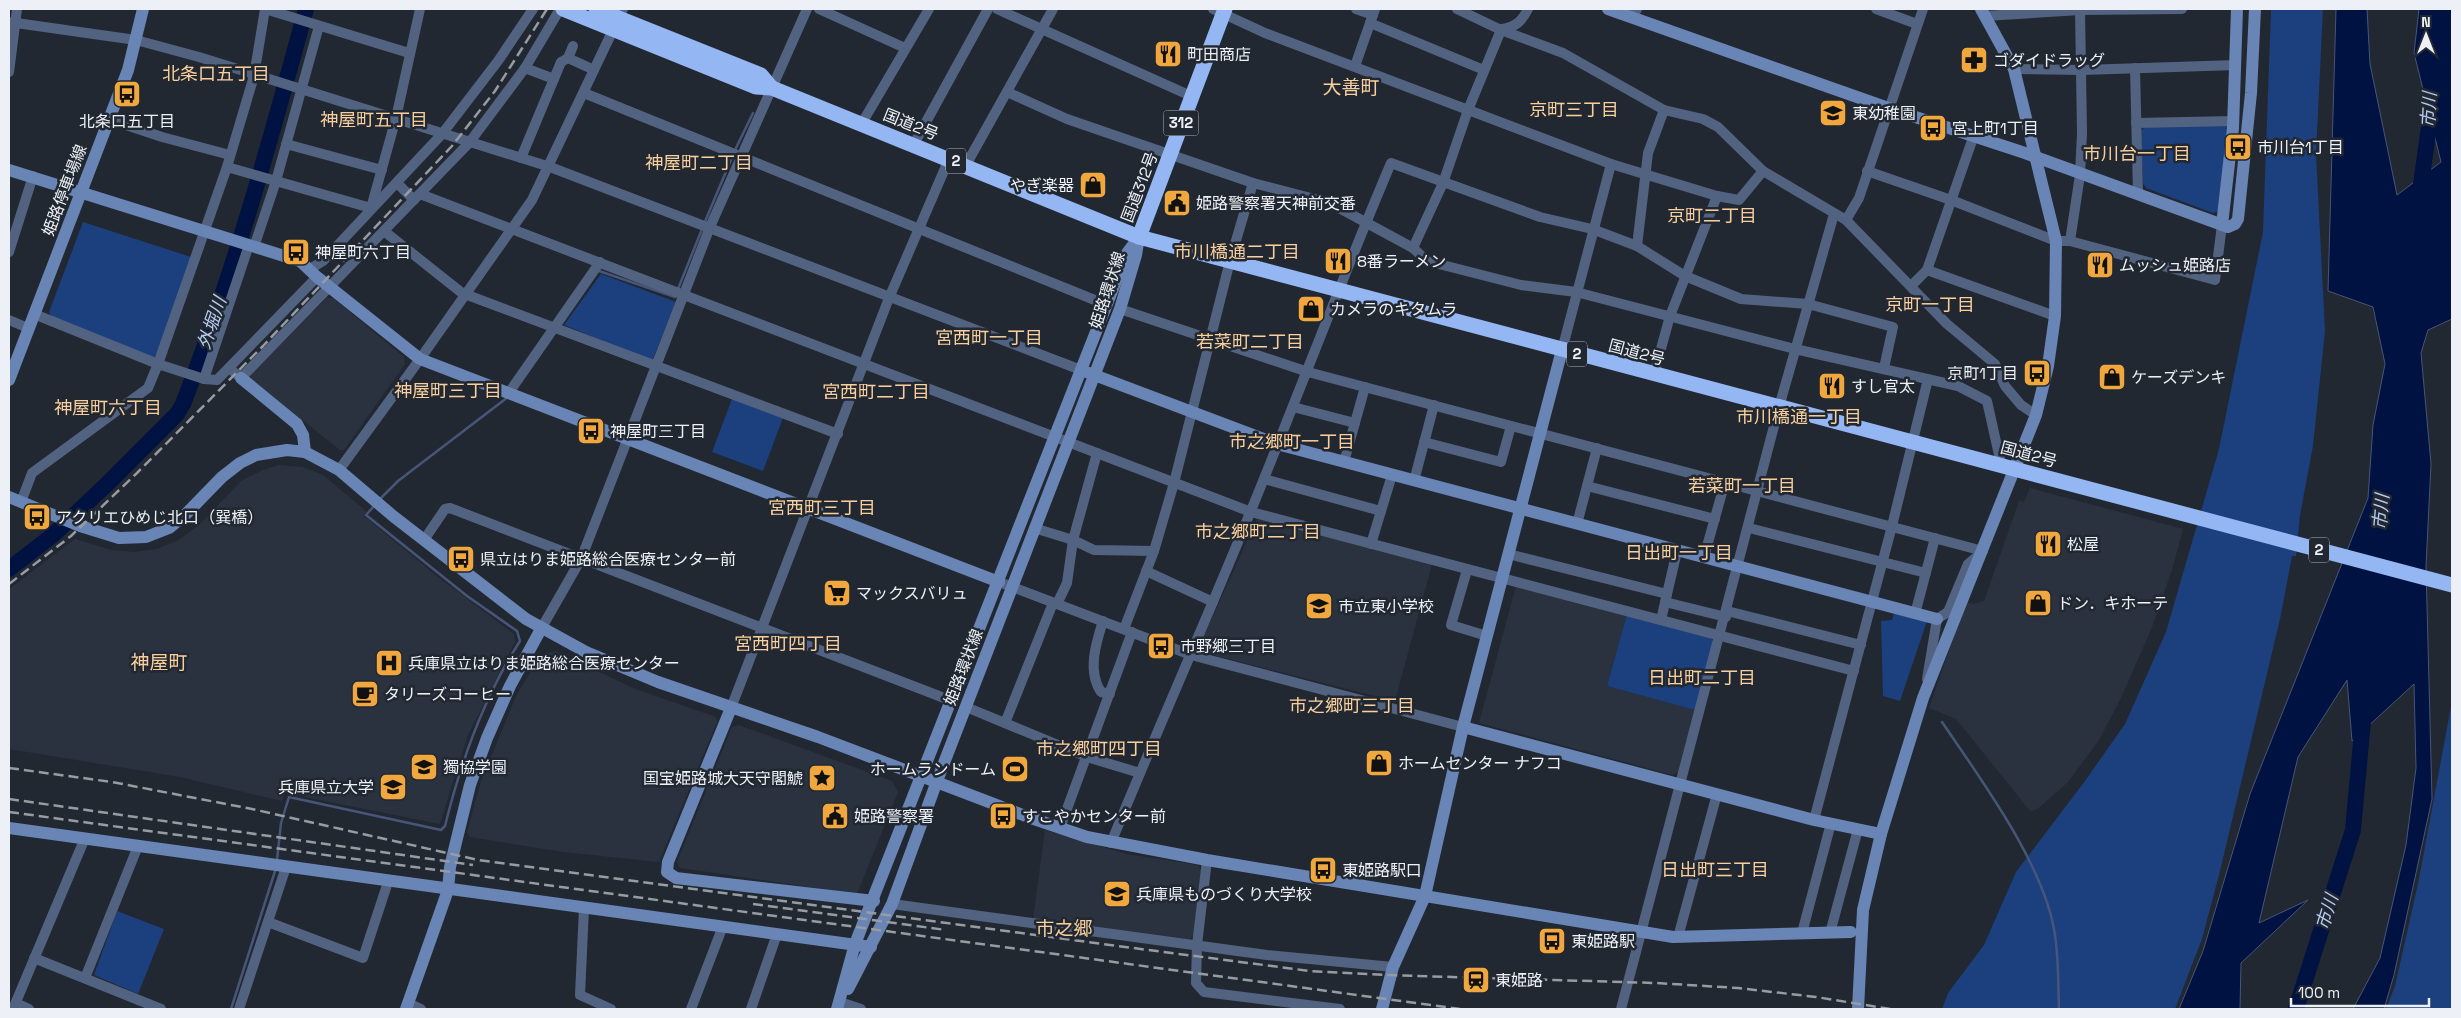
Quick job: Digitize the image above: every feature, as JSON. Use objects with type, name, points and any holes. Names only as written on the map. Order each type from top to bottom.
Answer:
[{"type":"highway","name":"国道2号","points":[[562,9],[618,19]]},
{"type":"highway","name":"国道2号","points":[[596,9],[761,75],[772,88],[966,165],[1138,237],[2452,584]]},
{"type":"highway","name":"国道312号","points":[[1138,237],[1191,96],[1220,10]]},
{"type":"street","points":[[9,72],[12,22],[17,9]]},
{"type":"street","name":"姫路停車場線","points":[[9,380],[128,70],[143,9]]},
{"type":"street","points":[[21,502],[32,473],[148,388],[227,167],[254,76],[265,9],[410,53]]},
{"type":"street","points":[[371,208],[396,118],[420,9]]},
{"type":"street","points":[[34,314],[158,364],[204,380],[217,380],[323,260],[442,134],[498,61],[533,9]]},
{"type":"street","points":[[241,378],[469,143],[525,68],[562,9]]},
{"type":"street","points":[[420,1009],[407,1006],[448,890],[450,867],[473,775],[510,686],[581,559],[710,227],[807,9]]},
{"type":"street","points":[[819,9],[905,48]]},
{"type":"street","points":[[862,123],[930,9]]},
{"type":"street","points":[[914,144],[988,9]]},
{"type":"street","points":[[997,9],[1191,96]]},
{"type":"street","points":[[966,165],[1053,9]]},
{"type":"street","points":[[1356,9],[1484,70]]},
{"type":"street","points":[[1457,9],[1501,30],[1563,53],[1664,110],[1703,119],[1718,127],[1763,171],[1846,220],[1947,324],[1995,364],[2005,386],[2021,405],[2036,415]]},
{"type":"street","points":[[1501,30],[1514,27],[1524,17],[1528,9]]},
{"type":"street","points":[[1608,9],[1634,13],[1891,109],[2035,157],[2080,175],[2231,227],[2238,219],[2251,93],[2255,9]]},
{"type":"street","points":[[1876,9],[1917,24]]},
{"type":"street","points":[[1846,220],[1859,198],[1867,171],[1891,109],[1923,9]]},
{"type":"street","points":[[1858,1009],[1863,910],[1881,834],[1923,698],[2036,415],[2048,366],[2055,316],[2056,241],[2014,69],[1983,12],[2182,9]]},
{"type":"street","points":[[1867,171],[1951,200],[2056,241],[2070,241],[2214,280],[2234,121],[2237,9]]},
{"type":"street","points":[[1220,10],[1265,33],[1611,164],[1717,196],[1739,200],[1763,171]]},
{"type":"street","points":[[2070,241],[2080,175],[2082,70],[2080,10]]},
{"type":"street","points":[[1355,66],[1373,16]]},
{"type":"street","points":[[339,470],[420,360],[532,200],[550,167],[618,19]]},
{"type":"street","points":[[12,22],[136,40],[199,57],[254,76],[296,87],[550,167],[710,227],[889,298],[1277,444],[1414,481],[1937,619],[1948,612],[1968,564],[1983,551]]},
{"type":"street","points":[[204,380],[276,182],[286,144],[296,87],[319,26]]},
{"type":"street","points":[[1413,248],[1443,183],[1468,110],[1501,30]]},
{"type":"street","points":[[521,158],[561,62],[568,58],[573,46]]},
{"type":"street","points":[[568,58],[594,70]]},
{"type":"street","points":[[2014,69],[2082,70],[2236,65]]},
{"type":"street","points":[[525,68],[554,79]]},
{"type":"street","points":[[2135,68],[2138,194]]},
{"type":"street","points":[[1007,92],[1067,119],[1253,183],[1330,203],[1413,248],[1427,261],[1521,284],[1576,292],[1795,349],[1958,386],[1987,401],[2000,464]]},
{"type":"street","points":[[584,93],[919,230],[1114,307],[1308,372],[1983,551]]},
{"type":"street","points":[[1637,246],[1644,174],[1648,153],[1664,110]]},
{"type":"street","points":[[108,119],[162,138],[230,156]]},
{"type":"street","points":[[2136,123],[2234,121]]},
{"type":"street","points":[[1911,286],[1927,270],[1974,136]]},
{"type":"street","points":[[286,144],[382,170]]},
{"type":"street","points":[[874,902],[676,878],[667,872],[668,862],[763,628],[889,298],[949,159]]},
{"type":"street","points":[[1111,843],[1264,479],[1308,372],[1337,290],[1391,163],[1540,217],[1592,229],[1637,246],[1685,276],[1741,299],[1808,304],[1893,327],[1884,368]]},
{"type":"street","points":[[1382,1009],[1393,967],[1425,896],[1463,727],[1592,229],[1611,164]]},
{"type":"street","points":[[227,167],[371,208]]},
{"type":"street","points":[[9,170],[34,176],[300,261],[330,288],[420,360],[1055,604],[1191,654],[1814,820],[1881,834]]},
{"type":"street","points":[[9,252],[34,176]]},
{"type":"street","points":[[397,183],[417,197],[600,262],[863,365],[1250,512],[1854,671]]},
{"type":"street","points":[[1060,828],[1110,694],[1146,571],[1154,551],[1174,483],[1190,412],[1230,262],[1253,183]]},
{"type":"street","points":[[1654,374],[1670,316],[1717,196]]},
{"type":"street","points":[[1621,1009],[1682,784],[1779,406],[1834,214]]},
{"type":"street","points":[[384,230],[462,293],[556,326],[838,434]]},
{"type":"street","name":"姫路環状線","points":[[838,1006],[855,944],[874,902],[999,582],[1062,439],[1114,307],[1127,253],[1138,237]]},
{"type":"street","points":[[508,394],[600,262]]},
{"type":"street","points":[[1927,270],[2055,316]]},
{"type":"street","points":[[9,320],[28,328]]},
{"type":"street","points":[[229,368],[297,424],[303,434],[305,452]]},
{"type":"street","points":[[1814,820],[1892,526],[1928,378]]},
{"type":"street","points":[[1344,462],[1365,387]]},
{"type":"street","points":[[1414,481],[1434,405]]},
{"type":"street","points":[[1293,407],[1355,423]]},
{"type":"street","points":[[1424,442],[1501,462],[1511,426]]},
{"type":"street","name":"姫路環状線","points":[[838,1006],[871,947],[892,904],[1034,528],[1062,439]]},
{"type":"street","points":[[1576,524],[1597,448]]},
{"type":"street","points":[[9,497],[80,526],[120,538],[146,537],[169,528],[222,478],[240,463],[256,454],[287,450],[305,452],[339,470],[424,540],[541,629],[586,652],[731,708],[922,775],[1060,828],[1111,843],[1207,860],[1678,937],[1851,932]]},
{"type":"street","points":[[1005,723],[1055,604],[1067,583],[1073,540],[1098,453]]},
{"type":"street","points":[[1371,544],[1392,475]]},
{"type":"street","points":[[1264,479],[1381,511]]},
{"type":"street","points":[[1704,558],[1725,482]]},
{"type":"street","points":[[1587,486],[1715,519]]},
{"type":"street","points":[[424,540],[445,509],[450,508],[952,702]]},
{"type":"street","points":[[1034,528],[1073,540],[1094,550],[1154,551]]},
{"type":"street","points":[[1749,528],[1926,573]]},
{"type":"street","points":[[1916,614],[1935,538]]},
{"type":"street","points":[[1660,620],[1677,551]]},
{"type":"street","points":[[1508,554],[1726,614],[1861,645]]},
{"type":"street","points":[[1467,570],[1451,625],[1487,636]]},
{"type":"street","points":[[1146,571],[1213,602]]},
{"type":"street","points":[[1923,698],[1937,619]]},
{"type":"street","points":[[1103,621],[1094,651],[1096,684],[1101,692],[1110,694]]},
{"type":"street","points":[[966,707],[1087,756],[1140,773]]},
{"type":"street","points":[[1678,937],[1717,794]]},
{"type":"street","points":[[1802,933],[1831,823]]},
{"type":"street","points":[[9,828],[388,882],[871,947]]},
{"type":"street","points":[[1830,933],[1858,829]]},
{"type":"street","points":[[29,1009],[14,1006],[85,838]]},
{"type":"street","points":[[85,978],[138,846]]},
{"type":"street","points":[[1207,860],[1197,945],[1196,983],[1204,992],[1311,1007],[1340,1009]]},
{"type":"street","points":[[240,1009],[286,867]]},
{"type":"street","points":[[268,922],[363,958],[388,882]]},
{"type":"street","points":[[892,904],[1197,945],[1393,967]]},
{"type":"street","points":[[584,908],[580,995],[611,1009]]},
{"type":"street","points":[[691,1009],[723,926]]},
{"type":"street","points":[[751,1009],[777,934]]},
{"type":"street","points":[[34,958],[85,978],[146,1006],[161,1009]]},
{"type":"street","points":[[838,1006],[861,1009]]},
{"type":"shaded area","points":[[2271,9],[2323,9],[2316,154],[2325,331],[2313,446],[2300,515],[2296,556],[2292,556],[2280,619],[2202,939],[2175,1009],[1942,1009],[1948,993],[1984,945],[2016,872],[2085,781],[2125,724],[2166,632],[2219,449],[2263,232]]},
{"type":"shaded area","points":[[2226,125],[2228,131],[2219,211],[2213,213],[2146,188],[2143,183],[2141,131],[2145,127]]},
{"type":"shaded area","points":[[83,222],[191,257],[159,353],[152,358],[52,317],[49,312]]},
{"type":"shaded area","points":[[601,274],[676,302],[652,361],[564,325]]},
{"type":"shaded area","points":[[327,298],[333,298],[404,357],[405,364],[344,450],[340,450],[250,378],[251,374]]},
{"type":"shaded area","points":[[732,399],[783,418],[763,471],[712,452]]},
{"type":"shaded area","points":[[279,465],[303,467],[323,475],[366,511],[364,516],[438,577],[514,634],[515,642],[468,735],[440,824],[285,793],[282,801],[180,777],[9,749],[9,589],[75,539],[112,550],[134,552],[157,549],[179,540],[200,524],[241,481],[263,470]]},
{"type":"shaded area","points":[[2030,488],[2183,529],[2172,570],[2151,630],[2120,700],[2099,740],[2068,782],[2040,807],[2031,812],[1956,719],[1929,708],[1966,602],[1973,604],[1984,601],[2019,501],[2024,502]]},
{"type":"shaded area","name":"市立東小学校","points":[[1257,519],[1432,564],[1395,701],[1201,652],[1199,647]]},
{"type":"shaded area","points":[[1516,586],[1627,614],[1607,686],[1695,710],[1678,772],[1673,775],[1479,723]]},
{"type":"shaded area","points":[[1894,613],[1927,621],[1900,701],[1883,696],[1881,621],[1892,620]]},
{"type":"shaded area","points":[[1627,614],[1711,637],[1713,643],[1695,710],[1607,686]]},
{"type":"shaded area","points":[[555,651],[633,688],[716,717],[717,722],[659,862],[563,852],[470,837],[467,832],[481,781],[517,694],[541,655]]},
{"type":"shaded area","points":[[2452,701],[2452,1009],[2386,1009],[2395,986],[2419,879]]},
{"type":"shaded area","points":[[739,725],[892,781],[898,792],[857,894],[680,868],[677,862],[732,727]]},
{"type":"shaded area","name":"兵庫県ものづくり大学校","points":[[1045,830],[1127,854],[1198,865],[1201,870],[1193,936],[1189,939],[1033,919]]},
{"type":"shaded area","points":[[117,911],[164,929],[138,994],[94,975]]},
{"type":"water","points":[[2336,9],[2367,9],[2370,64],[2397,195],[2441,162],[2414,53],[2419,9],[2452,9],[2452,319],[2428,330],[2421,353],[2431,464],[2426,566],[2432,799],[2394,975],[2384,1009],[2353,1009],[2380,958],[2406,845],[2416,768],[2414,684],[2352,741],[2347,680],[2298,757],[2259,923],[2308,900],[2241,963],[2240,1009],[2179,1009],[2203,951],[2250,794],[2368,498],[2373,425],[2385,364],[2373,307],[2328,291]]},
{"type":"waterway","name":"外堀川","points":[[9,569],[53,535],[106,485],[177,414],[183,404],[234,258],[306,9]]},
{"type":"waterway","name":"市川","points":[[2419,198],[2429,127],[2430,93]]},
{"type":"waterway","points":[[735,150],[753,113]]},
{"type":"waterway","points":[[704,224],[733,155]]},
{"type":"waterway","points":[[678,289],[702,229]]},
{"type":"waterway","points":[[599,271],[675,297],[676,294]]},
{"type":"waterway","points":[[380,499],[398,481],[508,397]]},
{"type":"waterway","points":[[277,860],[281,823],[289,797],[441,830],[445,826],[458,778],[475,730],[495,684],[520,641],[517,631],[467,596],[366,515],[375,505]]},
{"type":"waterway","name":"市川","points":[[2296,1009],[2353,830],[2364,710]]},
{"type":"waterway","points":[[1942,722],[2008,821],[2037,876],[2047,903],[2056,939],[2059,1009]]},
{"type":"waterway","points":[[231,1009],[276,868]]},
{"type":"railway","points":[[9,584],[71,536],[137,473],[263,346],[452,146],[495,91],[547,9]]},
{"type":"railway","points":[[9,768],[112,782],[252,809],[478,860],[1310,971],[1656,983],[1738,988],[1816,997],[1890,1009]]},
{"type":"railway","points":[[9,799],[473,865]]},
{"type":"railway","points":[[9,812],[1460,1009]]},
{"type":"railway","points":[[753,904],[946,930]]},
{"type":"place","name":"町田商店","points":[[1168,54]]},
{"type":"place","name":"ゴダイドラッグ","points":[[1974,60]]},
{"type":"place","name":"北条口五丁目","points":[[127,94]]},
{"type":"place","name":"東幼稚園","points":[[1833,113]]},
{"type":"place","name":"宮上町1丁目","points":[[1933,128]]},
{"type":"place","name":"市川台1丁目","points":[[2238,147]]},
{"type":"place","name":"やぎ楽器","points":[[1093,185]]},
{"type":"place","name":"姫路警察署天神前交番","points":[[1177,203]]},
{"type":"place","name":"神屋町六丁目","points":[[296,252]]},
{"type":"place","name":"8番ラーメン","points":[[1338,261]]},
{"type":"place","name":"ムッシュ姫路店","points":[[2100,265]]},
{"type":"place","name":"カメラのキタムラ","points":[[1311,309]]},
{"type":"place","name":"京町1丁目","points":[[2037,373]]},
{"type":"place","name":"ケーズデンキ","points":[[2112,377]]},
{"type":"place","name":"すし官太","points":[[1832,386]]},
{"type":"place","name":"神屋町三丁目","points":[[591,431]]},
{"type":"place","name":"アクリエひめじ北口（巽橋）","points":[[37,517]]},
{"type":"place","name":"松屋","points":[[2048,544]]},
{"type":"place","name":"県立はりま姫路総合医療センター前","points":[[461,559]]},
{"type":"place","name":"マックスバリュ","points":[[837,593]]},
{"type":"place","name":"ドン．キホーテ","points":[[2038,603]]},
{"type":"place","name":"市立東小学校","points":[[1319,606]]},
{"type":"place","name":"市野郷三丁目","points":[[1161,646]]},
{"type":"place","name":"兵庫県立はりま姫路総合医療センター","points":[[389,663]]},
{"type":"place","name":"タリーズコーヒー","points":[[365,694]]},
{"type":"place","name":"ホームセンター ナフコ","points":[[1379,763]]},
{"type":"place","name":"獨協学園","points":[[424,767]]},
{"type":"place","name":"ホームランドーム","points":[[1015,769]]},
{"type":"place","name":"国宝姫路城大天守閣鯱","points":[[822,778]]},
{"type":"place","name":"兵庫県立大学","points":[[393,787]]},
{"type":"place","name":"姫路警察署","points":[[835,816]]},
{"type":"place","name":"すこやかセンター前","points":[[1003,816]]},
{"type":"place","name":"東姫路駅口","points":[[1323,870]]},
{"type":"place","name":"兵庫県ものづくり大学校","points":[[1117,894]]},
{"type":"place","name":"東姫路駅","points":[[1552,941]]},
{"type":"place","name":"東姫路","points":[[1476,980]]},
{"type":"district","name":"北条口五丁目","points":[[216,74]]},
{"type":"district","name":"大善町","points":[[1351,87]]},
{"type":"district","name":"京町三丁目","points":[[1574,110]]},
{"type":"district","name":"神屋町五丁目","points":[[374,120]]},
{"type":"district","name":"市川台一丁目","points":[[2137,154]]},
{"type":"district","name":"神屋町二丁目","points":[[699,163]]},
{"type":"district","name":"京町二丁目","points":[[1712,216]]},
{"type":"district","name":"市川橋通二丁目","points":[[1237,252]]},
{"type":"district","name":"京町一丁目","points":[[1930,305]]},
{"type":"district","name":"宮西町一丁目","points":[[989,338]]},
{"type":"district","name":"若菜町二丁目","points":[[1250,342]]},
{"type":"district","name":"神屋町三丁目","points":[[448,391]]},
{"type":"district","name":"宮西町二丁目","points":[[876,392]]},
{"type":"district","name":"神屋町六丁目","points":[[108,408]]},
{"type":"district","name":"市川橋通一丁目","points":[[1799,417]]},
{"type":"district","name":"市之郷町一丁目","points":[[1292,442]]},
{"type":"district","name":"若菜町一丁目","points":[[1742,486]]},
{"type":"district","name":"宮西町三丁目","points":[[822,508]]},
{"type":"district","name":"市之郷町二丁目","points":[[1258,532]]},
{"type":"district","name":"日出町一丁目","points":[[1679,553]]},
{"type":"district","name":"宮西町四丁目","points":[[788,644]]},
{"type":"district","name":"神屋町","points":[[159,662]]},
{"type":"district","name":"日出町二丁目","points":[[1702,678]]},
{"type":"district","name":"市之郷町三丁目","points":[[1352,706]]},
{"type":"district","name":"市之郷町四丁目","points":[[1099,749]]},
{"type":"district","name":"日出町三丁目","points":[[1715,870]]},
{"type":"district","name":"市之郷","points":[[1064,928]]}]
